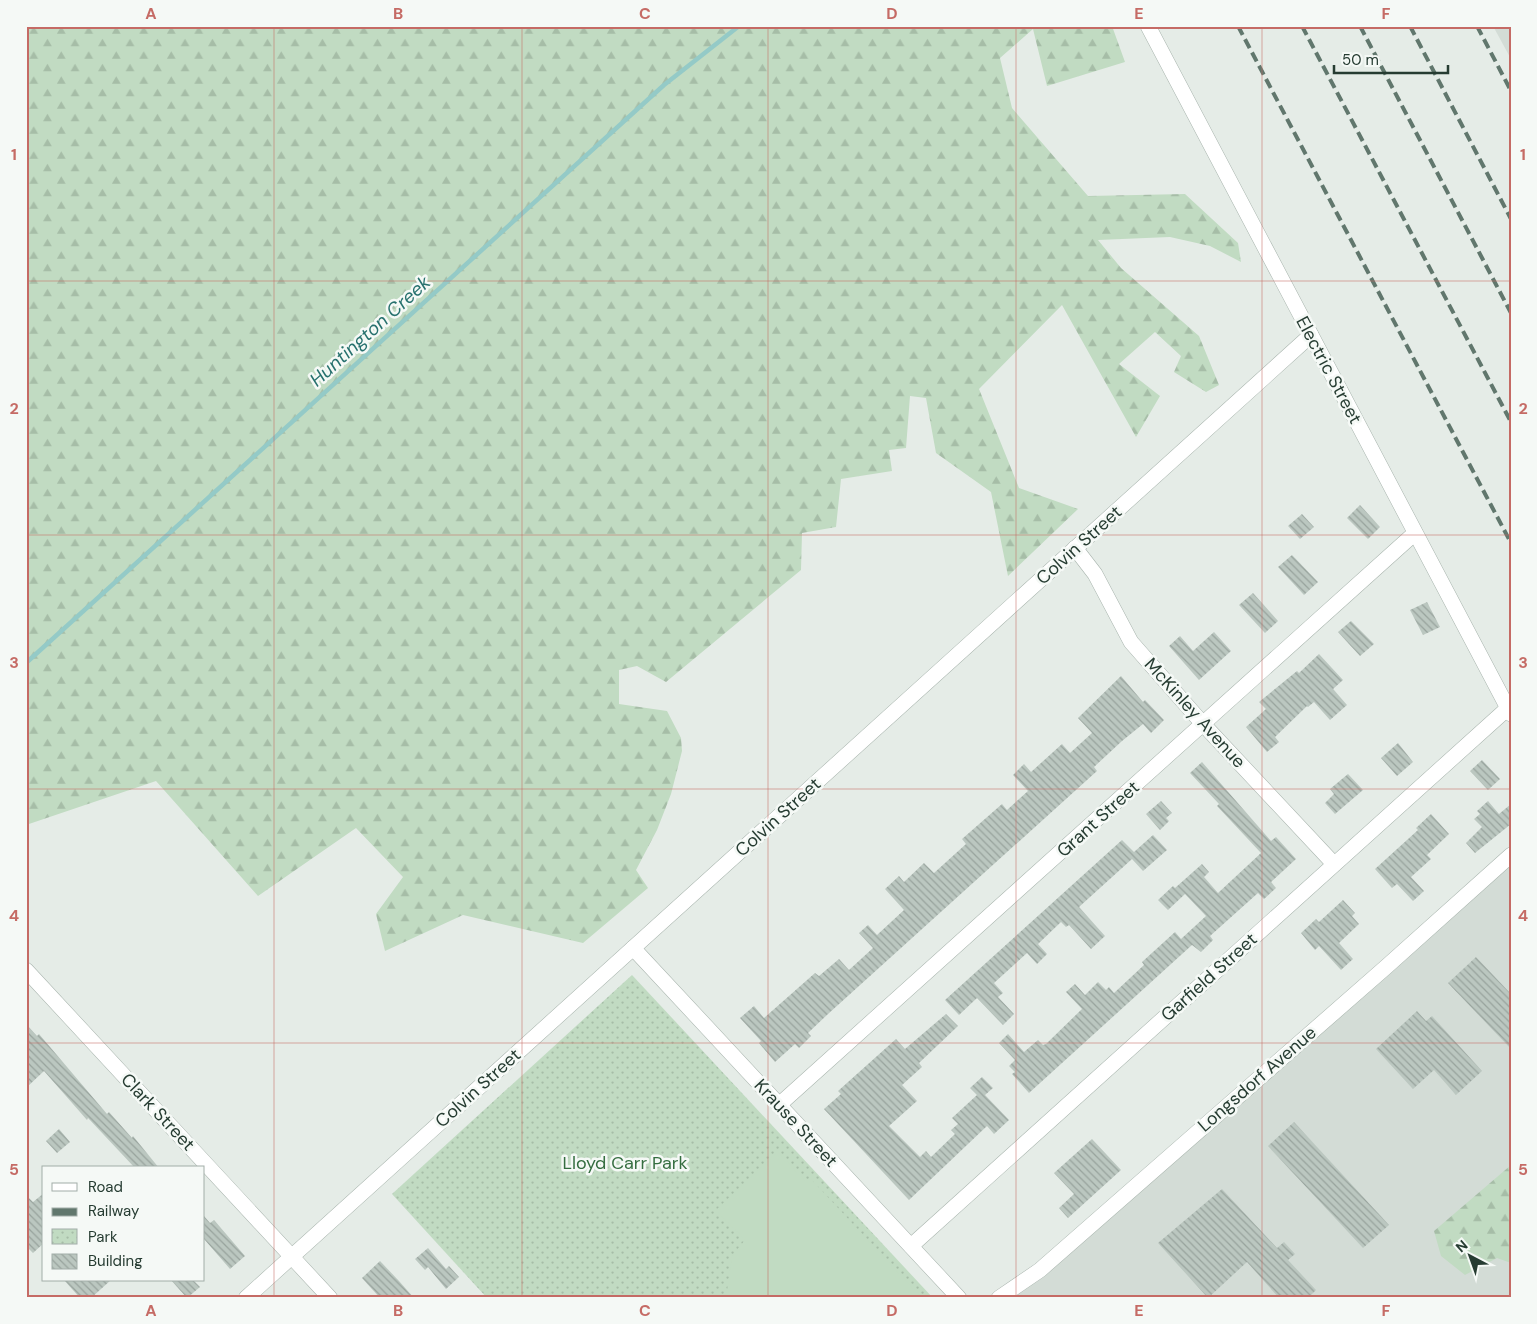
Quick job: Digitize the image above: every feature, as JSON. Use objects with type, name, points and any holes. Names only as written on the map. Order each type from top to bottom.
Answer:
[{"type":"street","name":"Electric Street","points":[[1148,26],[1509,711]]},
{"type":"street","name":"Colvin Street","points":[[246,1298],[1311,335]]},
{"type":"street","name":"Grant Street","points":[[780,1104],[1415,533]]},
{"type":"street","name":"McKinley Avenue","points":[[1075,548],[1095,574],[1131,642],[1203,724],[1334,864]]},
{"type":"street","name":"Garfield Street","points":[[910,1246],[1334,864],[1509,711]]},
{"type":"street","name":"Longsdorf Avenue","points":[[999,1298],[1040,1270],[1386,968],[1511,855]]},
{"type":"street","name":"Krause Street","points":[[633,948],[959,1298]]},
{"type":"street","name":"Clark Street","points":[[26,970],[330,1298]]},
{"type":"shaded area","points":[[1493,26],[1511,26],[1511,59]]},
{"type":"shaded area","points":[[1511,855],[1511,1298],[999,1298]]},
{"type":"green space","points":[[26,26],[1112,26],[1125,62],[1047,86],[1033,29],[1000,58],[1012,108],[1088,196],[1185,194],[1238,243],[1241,262],[1210,246],[1170,237],[1098,240],[1121,268],[1199,336],[1219,385],[1206,392],[1174,372],[1181,356],[1155,332],[1119,364],[1160,396],[1136,437],[1062,305],[979,389],[1019,488],[1078,509],[1008,576],[991,492],[936,453],[926,398],[910,396],[906,448],[889,450],[892,471],[841,479],[836,527],[802,533],[801,570],[666,682],[637,666],[619,670],[619,704],[667,711],[681,738],[682,751],[671,794],[657,830],[636,870],[648,888],[583,943],[463,915],[385,951],[376,914],[403,877],[356,828],[258,896],[156,781],[26,825]]},
{"type":"green space","name":"Lloyd Carr Park","points":[[632,975],[933,1298],[487,1298],[392,1194]]},
{"type":"green space","points":[[778,1152],[806,1182],[810,1178],[922,1298],[726,1298],[732,1256],[745,1240],[716,1210]]},
{"type":"green space","points":[[1511,1165],[1511,1263],[1497,1258],[1465,1275],[1441,1256],[1434,1231]]},
{"type":"building","points":[[1360,505],[1380,527],[1368,539],[1347,518]]},
{"type":"building","points":[[1302,514],[1314,527],[1300,539],[1288,526]]},
{"type":"building","points":[[1292,555],[1318,582],[1304,595],[1278,567]]},
{"type":"building","points":[[1253,593],[1278,621],[1265,633],[1239,605]]},
{"type":"building","points":[[1427,602],[1440,627],[1423,635],[1410,610]]},
{"type":"building","points":[[1351,621],[1374,644],[1360,656],[1338,632]]},
{"type":"building","points":[[1214,632],[1231,651],[1199,680],[1169,646],[1180,636],[1193,651]]},
{"type":"building","points":[[1319,654],[1343,680],[1333,689],[1347,705],[1330,720],[1314,702],[1307,706],[1275,737],[1279,742],[1267,752],[1246,727],[1266,709],[1259,702],[1297,671],[1299,673]]},
{"type":"building","points":[[1121,676],[1143,702],[1145,700],[1164,720],[1151,733],[1143,724],[1122,741],[1094,767],[1097,771],[808,1033],[811,1036],[799,1048],[795,1044],[775,1062],[759,1043],[761,1041],[740,1018],[754,1006],[764,1018],[815,973],[819,976],[839,959],[849,970],[873,948],[859,933],[868,925],[877,935],[904,910],[885,889],[899,876],[904,882],[924,863],[934,873],[966,844],[962,839],[1002,804],[1007,810],[1028,791],[1013,775],[1024,764],[1031,772],[1062,744],[1070,753],[1092,733],[1078,718]]},
{"type":"building","points":[[1398,743],[1413,762],[1397,776],[1381,758]]},
{"type":"building","points":[[1482,760],[1500,779],[1488,790],[1470,771]]},
{"type":"building","points":[[1202,762],[1271,841],[1276,837],[1296,859],[1271,882],[1276,888],[1264,899],[1258,893],[1210,936],[1213,940],[1201,952],[1192,945],[1029,1093],[1012,1074],[1015,1072],[1009,1066],[1015,1060],[999,1043],[1008,1034],[1024,1052],[1038,1040],[1043,1045],[1046,1044],[1082,1009],[1066,992],[1075,984],[1085,995],[1098,982],[1106,990],[1109,987],[1114,993],[1144,965],[1142,962],[1175,932],[1181,939],[1206,916],[1185,894],[1168,910],[1158,900],[1173,886],[1175,888],[1202,864],[1209,872],[1204,877],[1218,893],[1261,853],[1217,806],[1219,804],[1190,773]]},
{"type":"building","points":[[1348,774],[1363,790],[1335,814],[1325,803],[1334,794],[1330,789]]},
{"type":"building","points":[[1161,801],[1172,813],[1166,818],[1169,821],[1160,830],[1146,814]]},
{"type":"building","points":[[1488,801],[1499,814],[1511,804],[1511,824],[1475,853],[1466,843],[1482,827],[1474,819],[1480,814],[1477,811]]},
{"type":"building","points":[[1431,814],[1449,834],[1427,855],[1431,859],[1411,877],[1424,891],[1413,901],[1397,884],[1392,888],[1375,869],[1418,830],[1416,828]]},
{"type":"building","points":[[1153,835],[1167,850],[1143,871],[1132,859],[1079,907],[1105,936],[1091,949],[1069,925],[1066,927],[1061,922],[1038,944],[1047,954],[1037,964],[1027,953],[994,983],[1003,993],[998,997],[1014,1014],[1003,1025],[977,998],[959,1015],[945,1000],[1122,840],[1134,852]]},
{"type":"building","points":[[1343,900],[1355,913],[1352,916],[1359,924],[1339,943],[1353,959],[1341,970],[1319,946],[1315,950],[1301,933],[1316,919],[1319,922]]},
{"type":"building","points":[[1476,957],[1511,994],[1511,1049],[1448,983]]},
{"type":"building","points":[[1417,1011],[1426,1021],[1432,1016],[1482,1071],[1456,1095],[1434,1070],[1413,1089],[1376,1049]]},
{"type":"building","points":[[946,1014],[958,1026],[919,1063],[922,1067],[902,1085],[917,1101],[889,1126],[920,1157],[926,1151],[931,1157],[955,1134],[951,1130],[958,1124],[952,1118],[977,1095],[970,1088],[982,1077],[993,1088],[985,1095],[1009,1120],[994,1134],[987,1126],[909,1200],[824,1109],[841,1094],[838,1091],[896,1039],[905,1049]]},
{"type":"building","points":[[26,1024],[37,1036],[39,1034],[107,1114],[109,1112],[132,1138],[133,1136],[157,1166],[133,1166],[88,1118],[87,1120],[44,1071],[26,1088]]},
{"type":"building","points":[[1294,1122],[1389,1225],[1363,1248],[1268,1146]]},
{"type":"building","points":[[59,1129],[70,1142],[57,1153],[46,1141]]},
{"type":"building","points":[[1092,1139],[1121,1170],[1068,1218],[1059,1208],[1074,1194],[1054,1173]]},
{"type":"building","points":[[1222,1189],[1277,1248],[1284,1242],[1295,1254],[1288,1260],[1316,1290],[1308,1298],[1279,1298],[1247,1262],[1208,1298],[1158,1243]]},
{"type":"building","points":[[26,1195],[33,1202],[42,1195],[42,1245],[33,1253],[26,1246]]},
{"type":"building","points":[[205,1217],[210,1223],[214,1220],[245,1256],[230,1269],[205,1240]]},
{"type":"building","points":[[428,1248],[446,1269],[449,1266],[459,1277],[446,1289],[428,1267],[425,1270],[415,1259]]},
{"type":"building","points":[[380,1261],[414,1298],[380,1298],[362,1278]]},
{"type":"building","points":[[66,1282],[109,1282],[91,1298],[80,1298]]},
{"type":"building","points":[[173,1282],[195,1282],[200,1287],[187,1298]]},
{"type":"waterway","name":"Huntington Creek","points":[[26,663],[664,85],[739,26]]},
{"type":"railway","points":[[1238,26],[1511,543]]},
{"type":"railway","points":[[1302,26],[1511,422]]},
{"type":"railway","points":[[1360,26],[1511,313]]},
{"type":"railway","points":[[1410,26],[1511,219]]},
{"type":"railway","points":[[1477,26],[1511,91]]}]
